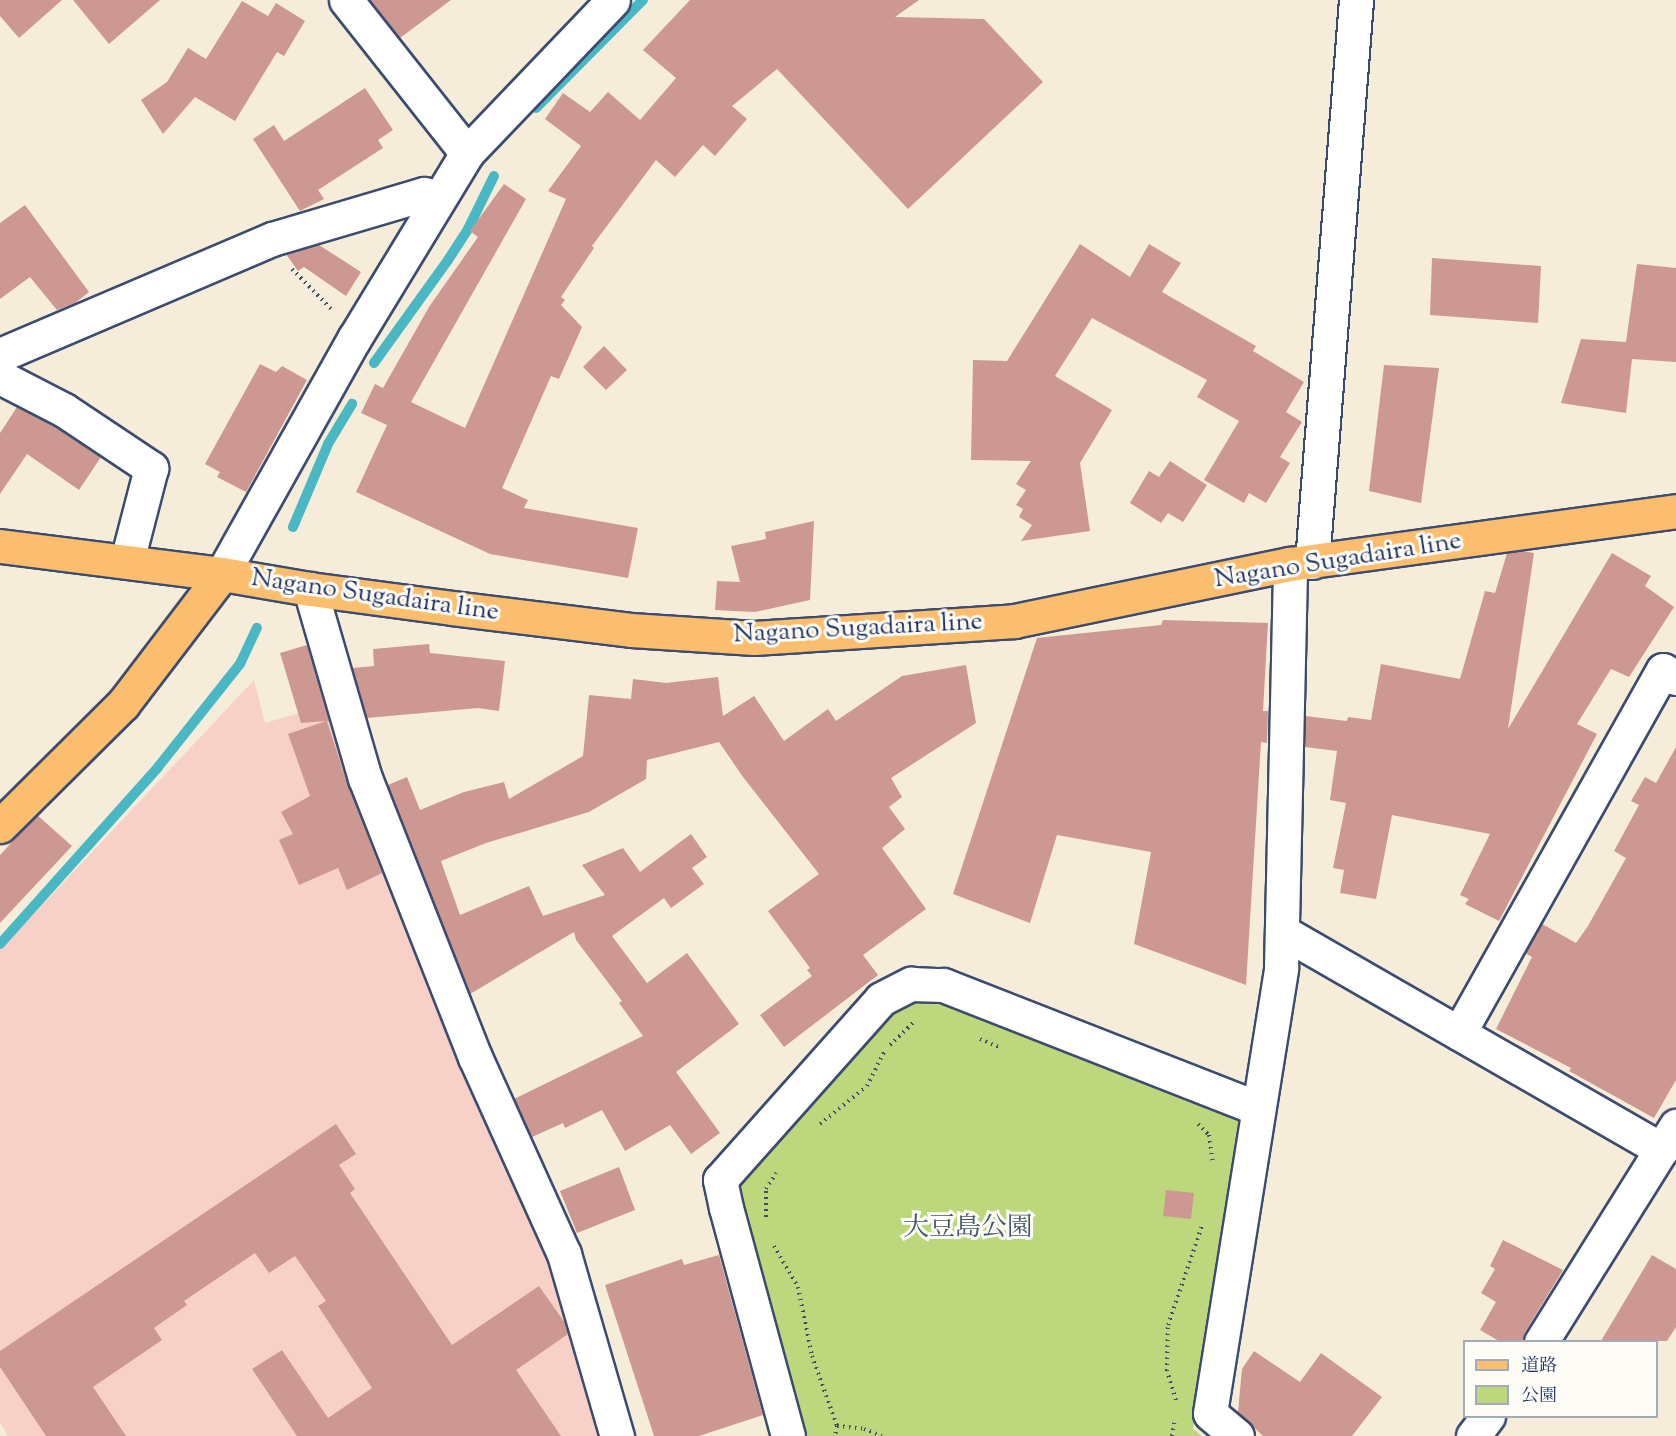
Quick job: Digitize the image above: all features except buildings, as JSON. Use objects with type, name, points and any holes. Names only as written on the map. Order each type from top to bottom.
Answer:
[{"type":"main road","name":"Nagano Sugadaira line","points":[[0,546],[222,574],[310,590],[631,630],[754,639],[1014,621],[1301,563],[1676,511]]},
{"type":"main road","points":[[0,826],[123,704],[222,574]]},
{"type":"street","points":[[346,0],[467,153]]},
{"type":"street","points":[[222,574],[357,334],[467,153],[613,0]]},
{"type":"street","points":[[1237,1436],[1210,1413],[1281,968],[1301,563],[1356,0]]},
{"type":"street","points":[[0,355],[269,240],[424,194],[436,201]]},
{"type":"street","points":[[0,377],[64,410],[151,468],[127,561]]},
{"type":"street","points":[[310,590],[365,778],[475,1057],[564,1254],[617,1436]]},
{"type":"street","points":[[1459,1033],[1663,670],[1676,678]]},
{"type":"street","points":[[1283,932],[1459,1033],[1669,1138],[1542,1340]]},
{"type":"street","points":[[788,1436],[720,1180],[881,999],[911,984],[944,985],[1257,1108]]},
{"type":"street","points":[[1473,1436],[1486,1418]]},
{"type":"path","points":[[269,240],[306,286],[357,334]]},
{"type":"path","points":[[816,1126],[867,1086],[884,1051],[917,1020]]},
{"type":"path","points":[[973,1034],[988,1045],[1007,1049]]},
{"type":"path","points":[[1194,1120],[1209,1135],[1214,1167]]},
{"type":"path","points":[[766,1221],[766,1189],[780,1164]]},
{"type":"path","points":[[1177,1405],[1167,1371],[1168,1325],[1206,1214]]},
{"type":"path","points":[[771,1241],[798,1287],[812,1356],[837,1426],[835,1436]]},
{"type":"path","points":[[1172,1436],[1175,1415]]},
{"type":"path","points":[[837,1426],[864,1429],[882,1436]]},
{"type":"shaded area","points":[[254,680],[265,723],[327,705],[558,1264],[608,1436],[8,1436],[0,1422],[0,950]]},
{"type":"green space","name":"大豆島公園","points":[[927,993],[1241,1117],[1193,1429],[1202,1436],[797,1436],[737,1186],[751,1156],[900,1003]]},
{"type":"waterway","points":[[536,108],[643,0]]},
{"type":"waterway","points":[[374,363],[468,229],[494,176]]},
{"type":"waterway","points":[[293,527],[328,444],[352,404]]},
{"type":"waterway","points":[[0,944],[158,767],[240,664],[257,628]]}]
